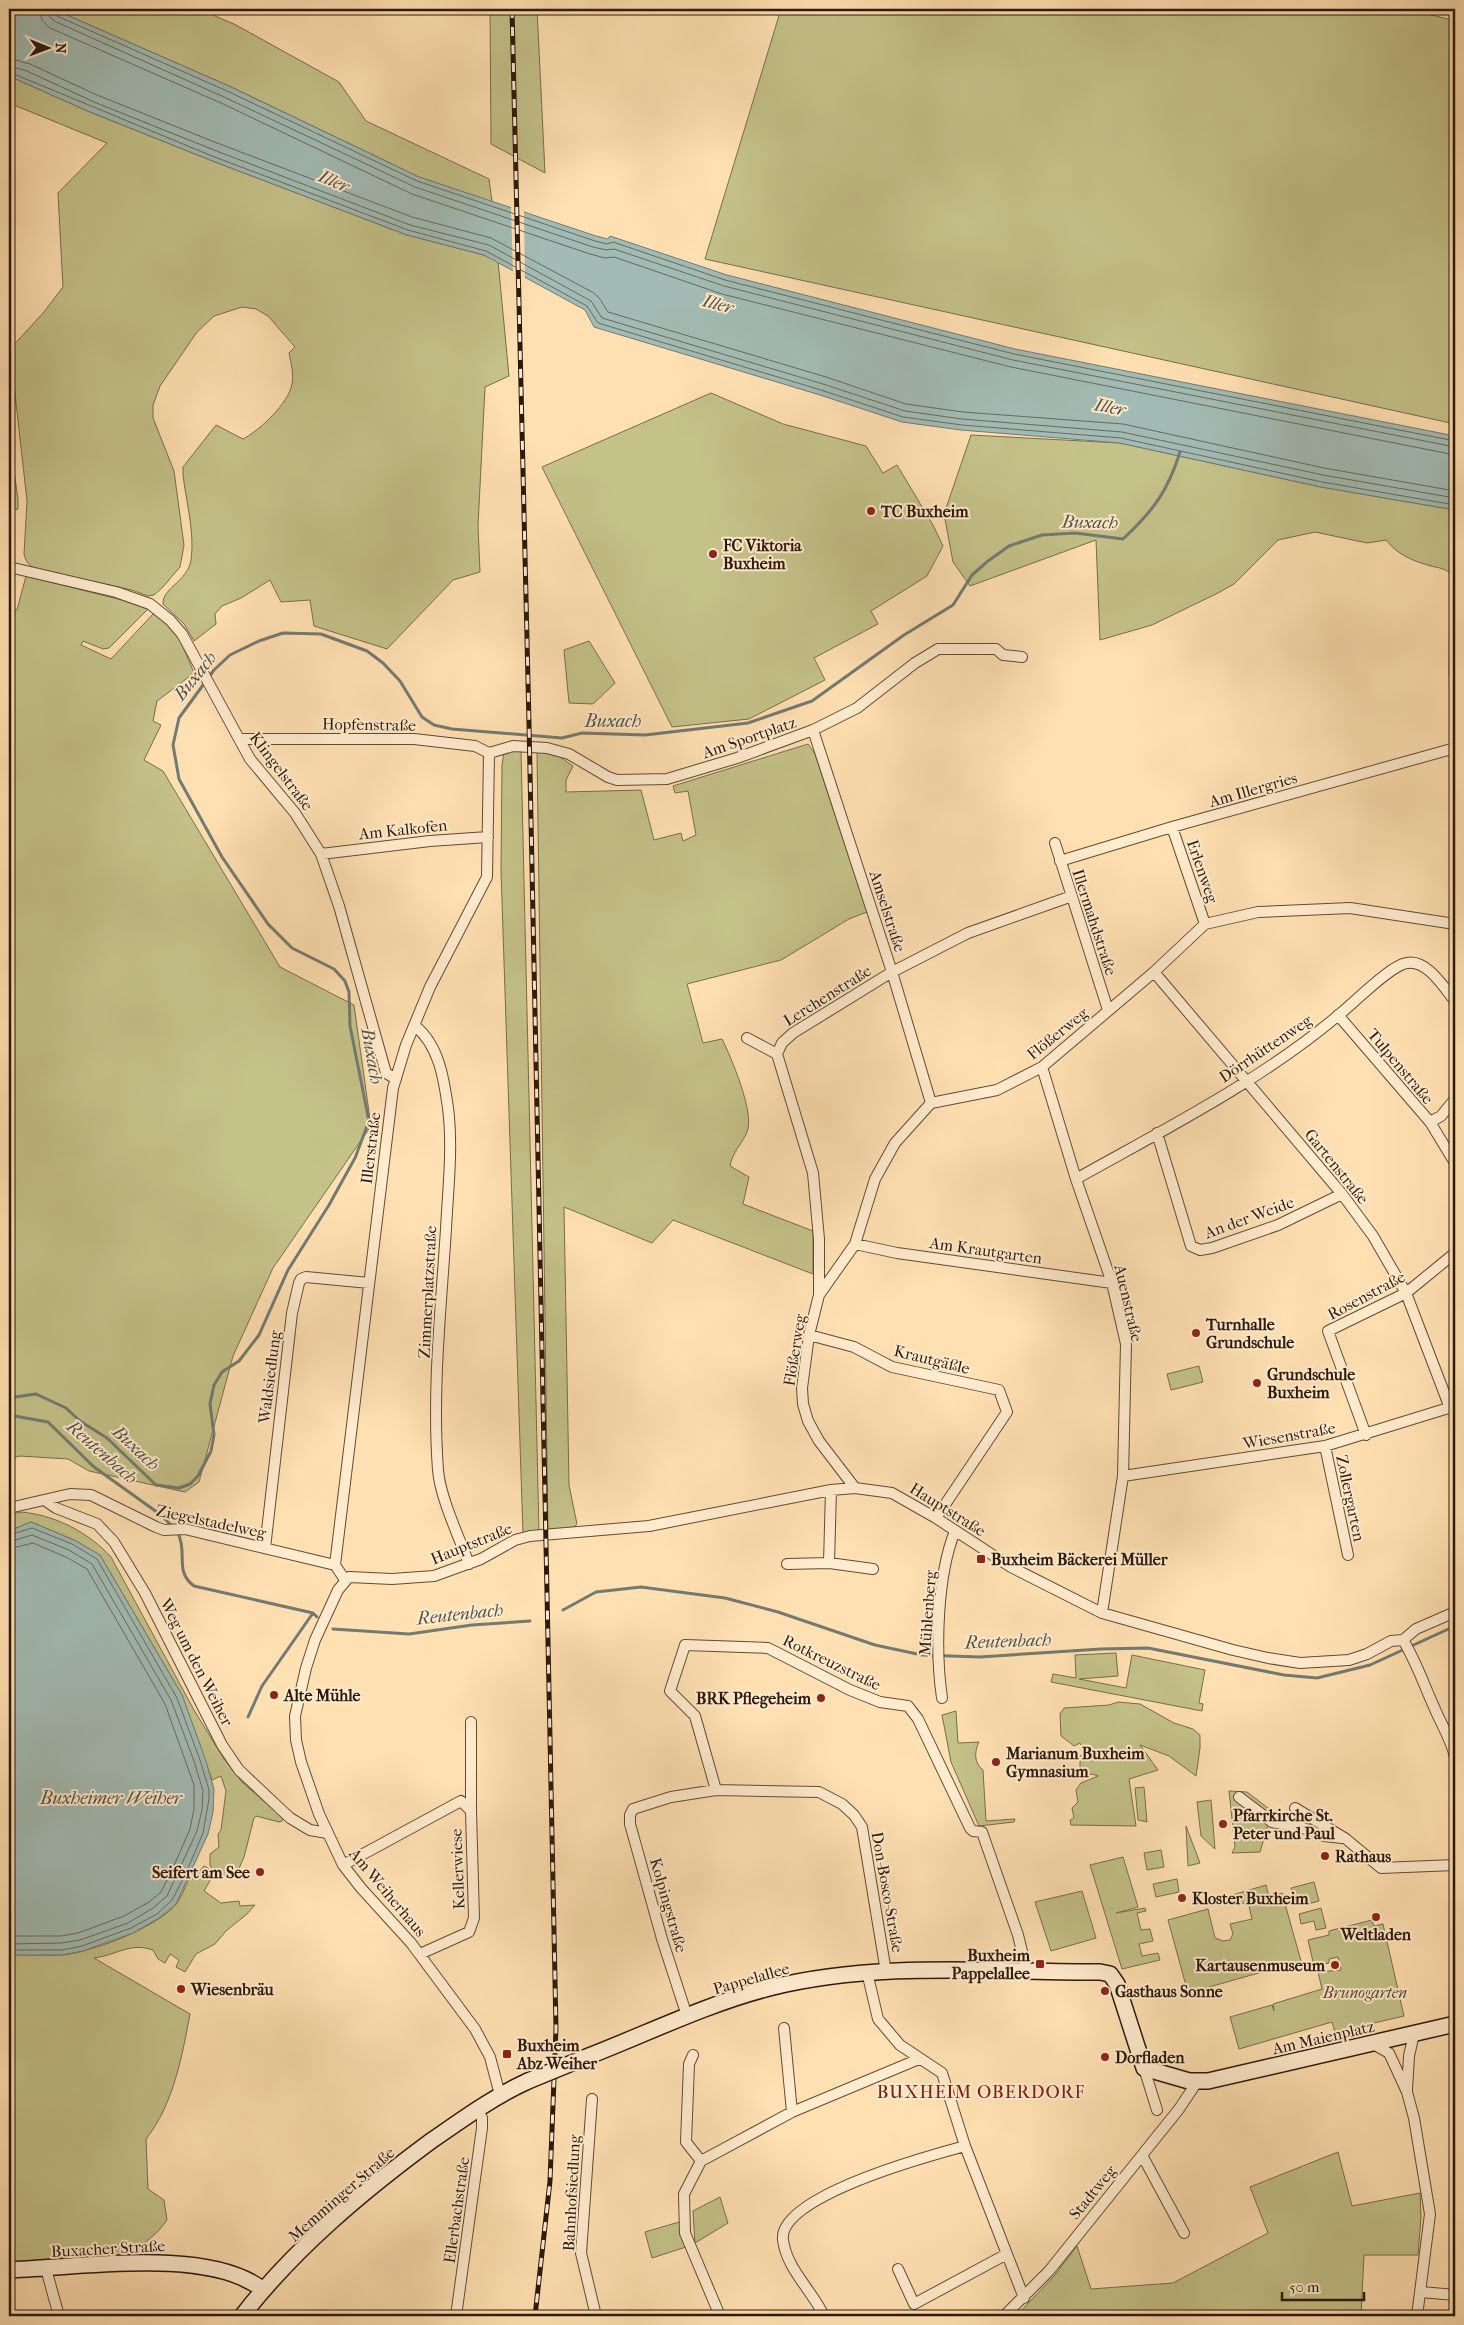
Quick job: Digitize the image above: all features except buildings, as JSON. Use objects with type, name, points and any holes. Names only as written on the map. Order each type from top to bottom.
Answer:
[{"type":"street","name":"Klingelstraße","points":[[9,567],[116,592],[150,604],[170,620],[182,634],[250,758],[304,826],[321,854],[339,906],[386,1073],[396,1079]]},
{"type":"street","name":"Am Sportplatz","points":[[492,752],[513,746],[547,748],[569,754],[608,777],[629,781],[682,775],[812,730],[857,708],[915,663],[938,649],[996,649],[1003,655],[1022,657]]},
{"type":"street","name":"Amselstraße","points":[[812,730],[892,972],[931,1103]]},
{"type":"street","name":"Hopfenstraße","points":[[239,739],[414,739],[475,746],[492,752]]},
{"type":"street","name":"Am Illergries","points":[[1060,862],[1172,828],[1455,748]]},
{"type":"street","name":"Illerstraße","points":[[335,1565],[389,1111],[406,1045],[443,960],[485,882],[492,752]]},
{"type":"street","name":"Erlenweg","points":[[1172,828],[1205,924]]},
{"type":"street","name":"Am Kalkofen","points":[[321,854],[430,841],[488,837]]},
{"type":"street","name":"Illermahdstraße","points":[[1054,843],[1108,1010]]},
{"type":"street","name":"Lerchenstraße","points":[[777,1054],[782,1043],[793,1034],[892,972],[968,934],[1072,896]]},
{"type":"street","points":[[1205,924],[1258,912],[1350,908],[1455,924]]},
{"type":"street","name":"Flößerweg","points":[[855,1488],[819,1441],[808,1421],[803,1404],[802,1388],[809,1335],[819,1295],[855,1244],[875,1179],[895,1143],[931,1103],[997,1090],[1042,1067],[1154,972],[1205,924]]},
{"type":"street","name":"Dörrhüttenweg","points":[[1076,1179],[1246,1080],[1294,1049],[1397,966],[1412,962],[1423,967],[1455,1001]]},
{"type":"street","name":"Gartenstraße","points":[[1154,972],[1342,1194],[1373,1236],[1406,1293],[1453,1407]]},
{"type":"street","name":"Tulpenstraße","points":[[1338,1015],[1430,1122],[1455,1163]]},
{"type":"street","name":"Zimmerplatzstraße","points":[[415,1026],[425,1035],[439,1062],[448,1110],[450,1141],[438,1389],[438,1470],[444,1497],[469,1564]]},
{"type":"street","points":[[747,1038],[777,1054],[813,1173],[819,1239],[819,1295]]},
{"type":"street","name":"Auenstraße","points":[[1042,1067],[1076,1179],[1112,1283],[1126,1344],[1123,1476],[1102,1614]]},
{"type":"street","points":[[1430,1122],[1441,1116],[1455,1099]]},
{"type":"street","name":"An der Weide","points":[[1157,1133],[1191,1246],[1196,1249],[1212,1248],[1278,1225],[1342,1194]]},
{"type":"street","name":"Am Krautgarten","points":[[855,1244],[897,1253],[1112,1283]]},
{"type":"street","name":"Rosenstraße","points":[[1366,1435],[1328,1331],[1406,1293],[1455,1253]]},
{"type":"street","name":"Waldsiedlung","points":[[265,1548],[292,1313],[299,1283],[301,1279],[306,1277],[369,1283]]},
{"type":"street","name":"Krautgäßle","points":[[809,1335],[854,1347],[892,1367],[999,1390],[1007,1412],[936,1518]]},
{"type":"street","name":"Wiesenstraße","points":[[1123,1476],[1325,1446],[1453,1407]]},
{"type":"street","name":"Zollergarten","points":[[1325,1446],[1348,1556]]},
{"type":"street","name":"Hauptstraße","points":[[345,1580],[349,1576],[392,1579],[415,1579],[434,1576],[469,1564],[515,1540],[530,1536],[664,1523],[831,1490],[855,1488],[892,1493],[936,1518],[1011,1567],[1102,1614],[1233,1650],[1300,1663],[1349,1660],[1367,1654],[1391,1641],[1403,1640],[1422,1626],[1455,1612]]},
{"type":"street","points":[[829,1563],[831,1490]]},
{"type":"street","name":"Ziegelstadelweg","points":[[9,1508],[70,1494],[91,1495],[164,1530],[185,1529],[335,1565]]},
{"type":"street","name":"Weg um den Weiher","points":[[46,1501],[56,1508],[97,1524],[114,1542],[145,1593],[218,1737],[239,1770],[290,1818],[310,1830],[327,1833]]},
{"type":"street","name":"Mühlenberg","points":[[942,1698],[939,1650],[942,1584],[950,1542],[955,1531]]},
{"type":"street","points":[[787,1564],[829,1563],[873,1569]]},
{"type":"street","points":[[335,1565],[345,1580]]},
{"type":"street","name":"Am Weiherhaus","points":[[345,1580],[315,1640],[306,1668],[296,1716],[298,1750],[327,1833],[343,1865],[420,1954],[481,2038],[490,2057],[500,2095]]},
{"type":"street","points":[[1403,1640],[1411,1652],[1431,1701],[1453,1742],[1455,1757]]},
{"type":"street","name":"Rotkreuzstraße","points":[[716,1790],[695,1716],[670,1691],[684,1645],[768,1648],[850,1690],[880,1702],[908,1706],[918,1719],[970,1828],[974,1831],[982,1832],[1018,1936],[1027,1972]]},
{"type":"street","name":"Kellerwiese","points":[[420,1954],[469,1932],[474,1918],[471,1722]]},
{"type":"street","name":"Don-Bosco-Straße","points":[[639,1805],[716,1790],[819,1792],[842,1804],[854,1815],[862,1827],[886,1972]]},
{"type":"street","points":[[1239,1797],[1272,1822],[1303,1828],[1324,1836],[1346,1839]]},
{"type":"street","name":"Kellerwiese","points":[[343,1865],[461,1801],[471,1811]]},
{"type":"street","name":"Kolpingstraße","points":[[639,1805],[630,1816],[630,1824],[662,1939],[687,2016]]},
{"type":"street","points":[[1295,1808],[1346,1839],[1381,1868],[1455,1865]]},
{"type":"street","name":"Pappelallee","points":[[500,2095],[528,2081],[687,2016],[768,1988],[867,1972],[926,1970],[1110,1974],[1117,1984],[1144,2068]]},
{"type":"street","points":[[867,1972],[878,2019],[900,2045],[942,2073],[965,2146],[1005,2254],[1024,2298]]},
{"type":"street","name":"Am Maienplatz","points":[[1197,2082],[1373,2044],[1455,2024]]},
{"type":"street","points":[[784,2028],[792,2112]]},
{"type":"street","points":[[1407,2092],[1409,2056],[1414,2034]]},
{"type":"street","points":[[1373,2044],[1389,2053],[1407,2092],[1414,2118],[1430,2214],[1417,2316]]},
{"type":"street","points":[[693,2055],[689,2064],[686,2142],[701,2161]]},
{"type":"street","points":[[720,2316],[685,2233],[684,2194],[701,2161],[792,2112],[919,2059]]},
{"type":"street","points":[[1144,2068],[1197,2082]]},
{"type":"street","points":[[1144,2068],[1157,2110]]},
{"type":"street","name":"Stadtweg","points":[[1004,2316],[1049,2271],[1179,2109],[1197,2082]]},
{"type":"street","name":"Memminger Straße","points":[[242,2316],[263,2290],[313,2238],[378,2180],[476,2109],[500,2095]]},
{"type":"street","name":"Bahnhofsiedlung","points":[[592,2099],[581,2253],[596,2316]]},
{"type":"street","name":"Ellerbachstraße","points":[[456,2316],[482,2128],[482,2118],[476,2109]]},
{"type":"street","points":[[824,2316],[820,2306],[788,2260],[783,2238],[787,2226],[807,2206],[838,2189],[910,2161],[965,2146]]},
{"type":"street","points":[[1142,2155],[1184,2232]]},
{"type":"street","points":[[898,2269],[914,2304],[1005,2254]]},
{"type":"street","name":"Buxacher Straße","points":[[9,2270],[165,2262],[243,2277],[263,2290]]},
{"type":"street","points":[[46,2269],[59,2316]]},
{"type":"street","points":[[1421,2292],[1455,2295]]},
{"type":"green space","points":[[53,9],[199,9],[236,25],[339,82],[366,121],[489,179],[492,202],[419,177],[229,86]]},
{"type":"green space","points":[[490,9],[537,9],[545,173],[491,144]]},
{"type":"green space","points":[[781,9],[1409,9],[1455,21],[1455,424],[705,259]]},
{"type":"green space","points":[[9,76],[90,112],[210,160],[407,235],[484,255],[498,261],[509,376],[485,387],[478,526],[480,572],[453,580],[387,649],[314,626],[310,600],[281,602],[270,580],[241,598],[222,606],[215,614],[216,624],[194,641],[184,624],[163,604],[167,593],[185,573],[191,560],[192,539],[183,467],[216,425],[243,439],[257,430],[272,416],[290,391],[293,376],[289,353],[295,347],[268,316],[256,309],[242,307],[214,316],[197,332],[160,386],[153,405],[153,418],[174,471],[184,545],[180,567],[162,588],[154,595],[148,596],[132,590],[36,569],[29,565],[24,554],[27,501],[10,349],[44,312],[63,287],[58,193],[107,143],[9,103]]},
{"type":"green space","name":"FC Viktoria Buxheim","points":[[711,393],[783,424],[866,446],[883,473],[897,465],[933,525],[943,546],[927,576],[871,611],[878,624],[814,658],[825,680],[749,719],[672,727],[542,467]]},
{"type":"green space","points":[[971,435],[1120,443],[1321,487],[1455,510],[1455,677],[1449,677],[1450,573],[1406,557],[1386,540],[1367,543],[1315,532],[1278,540],[1234,584],[1218,593],[1152,625],[1100,640],[1096,540],[970,586],[953,562],[944,514]]},
{"type":"green space","points":[[9,437],[18,509],[9,511]]},
{"type":"green space","points":[[26,576],[122,600],[148,609],[109,648],[103,649],[83,641],[81,645],[111,659],[154,613],[169,625],[179,639],[194,673],[157,701],[153,721],[161,725],[144,760],[163,771],[280,967],[354,1005],[371,1126],[273,1268],[233,1356],[199,1482],[185,1492],[89,1471],[68,1459],[20,1456],[9,1459],[9,612],[17,610]]},
{"type":"green space","points":[[589,641],[615,683],[593,704],[569,703],[564,650]]},
{"type":"green space","points":[[808,744],[815,754],[867,912],[849,919],[781,960],[687,984],[703,1043],[722,1039],[736,1071],[745,1099],[749,1123],[747,1132],[730,1166],[749,1177],[743,1204],[813,1231],[813,1274],[673,1220],[652,1243],[564,1207],[569,1485],[577,1524],[574,1527],[548,1531],[537,751],[560,757],[573,766],[566,780],[566,792],[641,790],[654,840],[681,833],[683,841],[696,835],[688,791],[675,793],[673,786]]},
{"type":"green space","points":[[521,750],[539,1532],[523,1534],[501,871],[502,765],[504,752]]},
{"type":"green space","points":[[1199,1366],[1203,1382],[1171,1390],[1167,1374]]},
{"type":"green space","points":[[21,1512],[46,1517],[70,1526],[92,1540],[111,1557],[194,1710],[224,1759],[242,1782],[283,1818],[279,1822],[256,1816],[254,1818],[244,1857],[237,1873],[216,1876],[210,1865],[210,1854],[219,1847],[218,1834],[221,1830],[226,1791],[221,1776],[212,1780],[182,1695],[100,1555],[74,1540],[31,1522],[9,1531],[9,1515]]},
{"type":"green space","points":[[1116,1653],[1118,1676],[1079,1679],[1126,1688],[1132,1655],[1205,1670],[1199,1703],[1203,1704],[1202,1711],[1051,1682],[1053,1674],[1076,1678],[1075,1655]]},
{"type":"green space","points":[[1118,1702],[1140,1704],[1174,1723],[1193,1729],[1200,1735],[1196,1776],[1169,1756],[1140,1745],[1158,1770],[1129,1779],[1136,1826],[1071,1825],[1070,1820],[1074,1818],[1072,1808],[1078,1802],[1076,1790],[1081,1783],[1098,1776],[1092,1774],[1085,1777],[1080,1769],[1080,1756],[1085,1753],[1080,1743],[1074,1746],[1061,1736],[1060,1714],[1064,1708],[1109,1705]]},
{"type":"green space","points":[[956,1711],[958,1743],[979,1742],[976,1757],[978,1764],[983,1770],[986,1821],[1015,1819],[1014,1822],[979,1826],[951,1762],[942,1715]]},
{"type":"green space","points":[[1144,1787],[1147,1822],[1138,1820],[1135,1788]]},
{"type":"green space","points":[[1229,1791],[1247,1792],[1272,1811],[1260,1852],[1232,1853],[1235,1847]]},
{"type":"green space","points":[[1211,1800],[1215,1849],[1201,1836],[1197,1802]]},
{"type":"green space","points":[[1186,1826],[1200,1863],[1188,1866]]},
{"type":"green space","points":[[1161,1850],[1164,1867],[1147,1870],[1144,1853]]},
{"type":"green space","points":[[1123,1857],[1138,1907],[1116,1913],[1145,1908],[1146,1911],[1137,1913],[1141,1930],[1150,1929],[1153,1941],[1139,1944],[1142,1956],[1158,1953],[1160,1960],[1122,1969],[1090,1865]]},
{"type":"green space","points":[[204,1866],[208,1868],[212,1877],[204,1891],[221,1903],[239,1901],[240,1906],[255,1905],[226,1931],[215,1944],[196,1954],[185,1972],[176,1967],[179,1960],[170,1954],[165,1963],[158,1959],[153,1950],[145,1948],[130,1948],[94,1958],[190,2014],[184,2047],[170,2096],[155,2126],[146,2139],[148,2189],[164,2200],[167,2220],[147,2241],[122,2255],[91,2260],[9,2264],[9,1955],[63,1955],[91,1949],[124,1937],[156,1921],[168,1912],[179,1900],[189,1879],[193,1879]]},
{"type":"green space","points":[[1177,1879],[1179,1892],[1156,1897],[1153,1884]]},
{"type":"green space","points":[[1314,1882],[1319,1901],[1308,1904],[1306,1897],[1294,1899],[1291,1888]]},
{"type":"green space","points":[[1266,1885],[1269,1897],[1282,1893],[1301,1961],[1188,1993],[1168,1920],[1208,1909],[1215,1938],[1223,1941],[1230,1940],[1233,1934],[1230,1924],[1252,1919],[1248,1902],[1236,1905],[1235,1900],[1230,1901],[1229,1896]]},
{"type":"green space","points":[[1082,1891],[1096,1938],[1051,1951],[1035,1902]]},
{"type":"green space","points":[[1321,1908],[1326,1928],[1316,1930],[1314,1921],[1301,1924],[1299,1914]]},
{"type":"green space","name":"Brunogarten","points":[[1372,1920],[1374,1926],[1383,1924],[1404,2016],[1335,2032],[1332,2022],[1239,2049],[1230,2017],[1272,2005],[1274,2011],[1273,2004],[1322,1989],[1318,1972],[1341,1970],[1338,1957],[1329,1959],[1329,1963],[1314,1966],[1308,1940],[1329,1935],[1329,1931]]},
{"type":"green space","points":[[1338,2152],[1352,2206],[1420,2193],[1421,2217],[1418,2255],[1364,2255],[1361,2316],[1016,2316],[1054,2276],[1077,2246],[1091,2289],[1173,2283],[1268,2233],[1250,2187]]},
{"type":"green space","points":[[720,2197],[728,2223],[695,2243],[693,2211]]},
{"type":"green space","points":[[679,2222],[686,2247],[652,2258],[645,2232]]},
{"type":"water","name":"Iller","points":[[9,9],[53,9],[229,86],[419,177],[596,236],[608,239],[610,236],[727,275],[1015,349],[1455,436],[1455,510],[1321,487],[1120,443],[961,430],[902,422],[820,395],[594,327],[585,310],[484,255],[407,235],[210,160],[90,112],[9,76]]},
{"type":"water","name":"Buxheimer Weiher","points":[[31,1522],[74,1540],[100,1555],[182,1695],[214,1789],[213,1812],[208,1834],[176,1904],[159,1918],[133,1933],[83,1951],[62,1955],[9,1955],[9,1531]]},
{"type":"pier","points":[[511,206],[524,210],[525,280],[513,273]]},
{"type":"waterway","name":"Buxach","points":[[9,1403],[15,1397],[36,1394],[66,1408],[80,1421],[107,1438],[156,1485],[179,1488],[190,1484],[198,1476],[211,1451],[214,1435],[210,1404],[214,1385],[222,1372],[239,1361],[259,1335],[288,1270],[329,1205],[355,1158],[369,1121],[350,1026],[349,992],[345,981],[334,969],[292,948],[268,924],[222,857],[179,779],[173,745],[179,718],[214,670],[230,655],[259,641],[283,633],[321,634],[367,651],[383,663],[400,681],[422,717],[434,725],[452,729],[562,738],[582,733],[645,735],[748,723],[812,701],[904,635],[953,605],[972,575],[1009,546],[1042,535],[1075,533],[1123,539],[1143,519],[1158,500],[1165,489],[1180,452]]},
{"type":"waterway","name":"Reutenbach","points":[[9,1415],[48,1422],[94,1467],[161,1515],[171,1525]]},
{"type":"waterway","name":"Reutenbach","points":[[178,1533],[181,1541],[184,1574],[194,1586],[313,1613],[317,1617]]},
{"type":"waterway","name":"Reutenbach","points":[[563,1610],[596,1592],[641,1587],[725,1598],[778,1612],[875,1645],[922,1655],[980,1657],[1101,1649],[1148,1648],[1284,1675],[1317,1678],[1370,1665],[1455,1626]]},
{"type":"waterway","points":[[248,1717],[262,1686],[313,1613]]},
{"type":"waterway","name":"Reutenbach","points":[[333,1629],[409,1634],[472,1625],[530,1621]]},
{"type":"railway","points":[[512,9],[556,2028],[550,2181],[535,2316]]},
{"type":"place","name":"TC Buxheim","points":[[871,511]]},
{"type":"place","name":"FC Viktoria Buxheim","points":[[713,554]]},
{"type":"place","name":"Turnhalle Grundschule","points":[[1196,1333]]},
{"type":"place","name":"Grundschule Buxheim","points":[[1257,1383]]},
{"type":"place","name":"Buxheim Bäckerei Müller","points":[[981,1559]]},
{"type":"place","name":"Alte Mühle","points":[[274,1695]]},
{"type":"place","name":"BRK Pflegeheim","points":[[821,1698]]},
{"type":"place","name":"Marianum Buxheim Gymnasium","points":[[996,1762]]},
{"type":"place","name":"Pfarrkirche St. Peter und Paul","points":[[1223,1824]]},
{"type":"place","name":"Rathaus","points":[[1325,1856]]},
{"type":"place","name":"Seifert am See","points":[[260,1872]]},
{"type":"place","name":"Kloster Buxheim","points":[[1182,1898]]},
{"type":"place","name":"Weltladen","points":[[1376,1917]]},
{"type":"place","name":"Buxheim Pappelallee","points":[[1040,1964]]},
{"type":"place","name":"Kartausenmuseum","points":[[1335,1965]]},
{"type":"place","name":"Wiesenbräu","points":[[181,1989]]},
{"type":"place","name":"Gasthaus Sonne","points":[[1105,1991]]},
{"type":"place","name":"Buxheim Abz Weiher","points":[[507,2054]]},
{"type":"place","name":"Dorfladen","points":[[1105,2057]]},
{"type":"district","name":"BUXHEIM OBERDORF","points":[[981,2092]]}]
